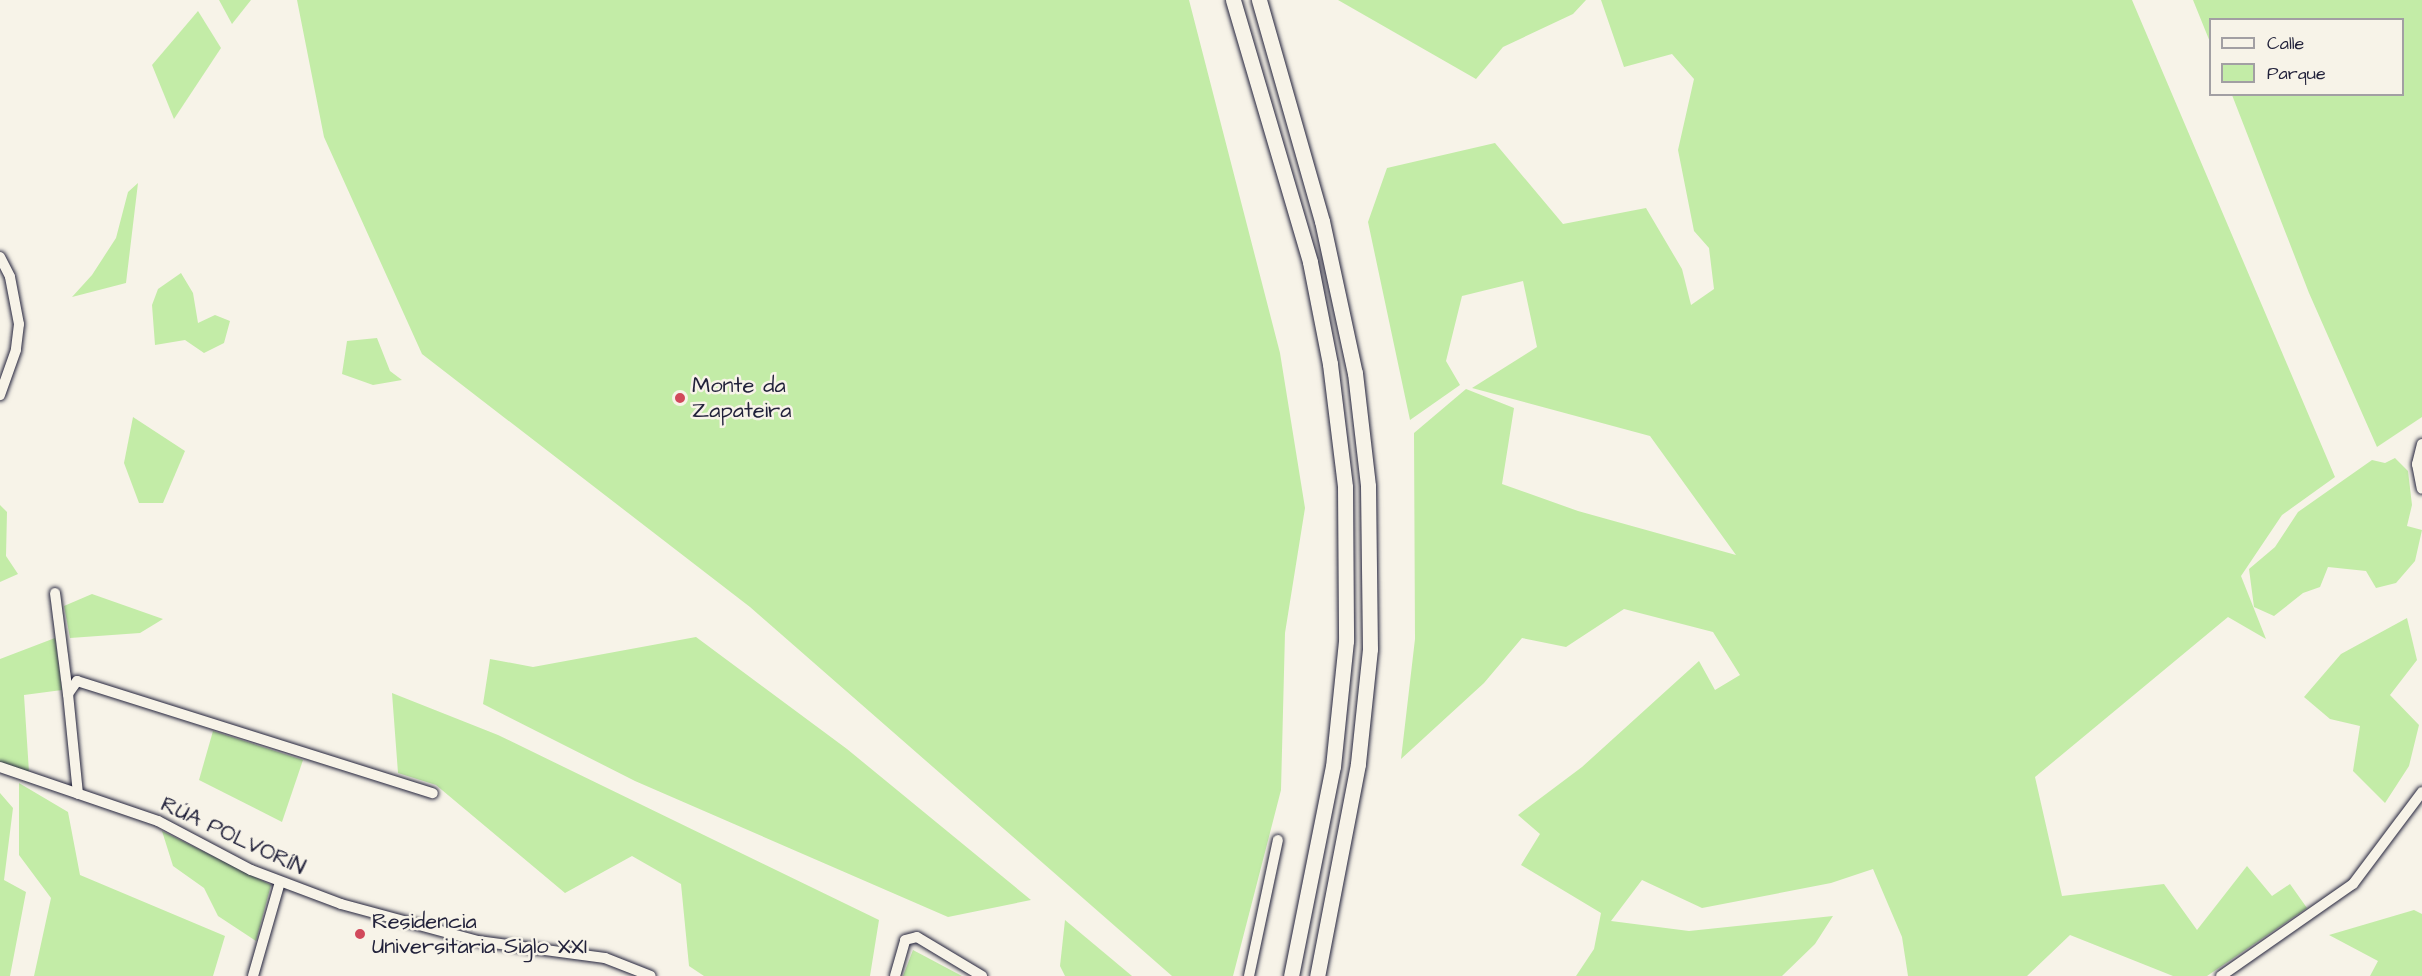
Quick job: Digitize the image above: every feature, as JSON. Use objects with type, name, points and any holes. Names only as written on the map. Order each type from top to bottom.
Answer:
[{"type":"highway","points":[[1233,0],[1310,262],[1330,364],[1345,487],[1346,641],[1335,743],[1292,976]]},
{"type":"highway","points":[[1259,0],[1322,221],[1354,373],[1368,486],[1370,649],[1359,752],[1317,976]]},
{"type":"street","points":[[0,257],[10,277],[19,324],[16,350],[0,395]]},
{"type":"street","points":[[2422,444],[2417,465],[2422,489]]},
{"type":"street","points":[[55,593],[78,795]]},
{"type":"street","points":[[68,694],[77,681],[433,793]]},
{"type":"street","name":"RÚA POLVORÍN","points":[[0,767],[158,821],[251,870],[280,882],[427,928],[496,944],[605,958],[651,976]]},
{"type":"street","points":[[2221,976],[2354,884],[2422,792]]},
{"type":"street","points":[[1249,976],[1278,840]]},
{"type":"street","points":[[253,976],[280,882]]},
{"type":"street","points":[[895,976],[905,940],[917,937],[982,976]]},
{"type":"green space","points":[[219,0],[251,0],[232,24]]},
{"type":"green space","points":[[297,0],[1189,0],[1280,353],[1305,508],[1285,633],[1281,790],[1233,976],[1172,976],[750,607],[422,354],[324,137]]},
{"type":"green space","points":[[1338,0],[1586,0],[1573,14],[1503,47],[1476,79]]},
{"type":"green space","points":[[1601,0],[2132,0],[2335,477],[2282,515],[2241,576],[2266,639],[2228,617],[2035,777],[2062,896],[2164,884],[2197,930],[2247,866],[2272,896],[2290,884],[2307,908],[2207,976],[2173,976],[2070,935],[2027,976],[1908,976],[1902,937],[1873,869],[1831,883],[1702,908],[1642,880],[1611,921],[1689,931],[1833,916],[1815,944],[1782,976],[1576,976],[1594,949],[1601,913],[1521,865],[1540,834],[1518,815],[1582,767],[1699,661],[1715,690],[1740,675],[1713,632],[1624,609],[1566,647],[1522,638],[1484,683],[1401,759],[1415,639],[1414,433],[1466,389],[1514,408],[1502,484],[1578,511],[1736,555],[1650,436],[1472,388],[1537,347],[1523,281],[1462,296],[1446,361],[1460,385],[1410,420],[1368,222],[1387,168],[1495,143],[1563,224],[1646,208],[1682,269],[1691,305],[1714,289],[1709,248],[1694,231],[1678,150],[1694,79],[1672,54],[1624,67]]},
{"type":"green space","points":[[2193,0],[2422,0],[2422,417],[2377,447],[2309,293],[2232,96],[2404,96],[2404,18],[2209,18],[2209,40]]},
{"type":"green space","points":[[198,11],[221,48],[174,119],[152,65]]},
{"type":"green space","points":[[138,183],[126,283],[72,297],[92,275],[116,238],[128,192]]},
{"type":"green space","points":[[181,273],[193,293],[198,323],[215,315],[230,321],[224,343],[204,353],[185,340],[155,345],[152,305],[158,289]]},
{"type":"green space","points":[[377,338],[390,371],[402,380],[373,385],[342,374],[347,341]]},
{"type":"green space","points":[[133,417],[185,451],[163,503],[139,503],[124,463]]},
{"type":"green space","points":[[2395,458],[2408,471],[2412,505],[2407,526],[2422,530],[2415,561],[2396,583],[2376,588],[2366,571],[2328,567],[2320,587],[2303,593],[2274,616],[2254,607],[2249,569],[2275,547],[2298,512],[2372,460],[2385,463]]},
{"type":"green space","points":[[0,505],[7,512],[6,556],[18,574],[0,582]]},
{"type":"green space","points":[[92,594],[163,619],[140,633],[70,638],[64,606]]},
{"type":"green space","points":[[2407,618],[2417,660],[2390,695],[2419,725],[2409,766],[2385,803],[2353,771],[2360,726],[2330,719],[2304,697],[2341,654]]},
{"type":"green space","points":[[696,637],[847,749],[1031,900],[948,917],[635,781],[483,704],[490,659],[533,667]]},
{"type":"green space","points":[[55,638],[62,690],[24,695],[29,772],[0,764],[0,659]]},
{"type":"green space","points":[[392,693],[498,735],[879,920],[870,976],[704,976],[689,966],[681,884],[632,856],[565,893],[436,785],[398,773]]},
{"type":"green space","points":[[213,731],[303,760],[282,822],[199,780]]},
{"type":"green space","points":[[19,783],[68,812],[80,875],[225,936],[213,976],[34,976],[51,898],[19,855]]},
{"type":"green space","points":[[0,793],[13,808],[4,880],[26,892],[10,976],[0,976]]},
{"type":"green space","points":[[162,831],[271,885],[256,941],[218,916],[204,888],[173,866]]},
{"type":"green space","points":[[2414,910],[2422,914],[2422,976],[2370,976],[2378,961],[2329,935]]},
{"type":"green space","points":[[1065,920],[1132,976],[1065,976],[1060,966]]},
{"type":"green space","points":[[913,950],[962,976],[903,976]]},
{"type":"place","name":"Monte da Zapateira","points":[[680,398]]},
{"type":"place","name":"Residencia Universitaria Siglo XXI","points":[[360,934]]}]
